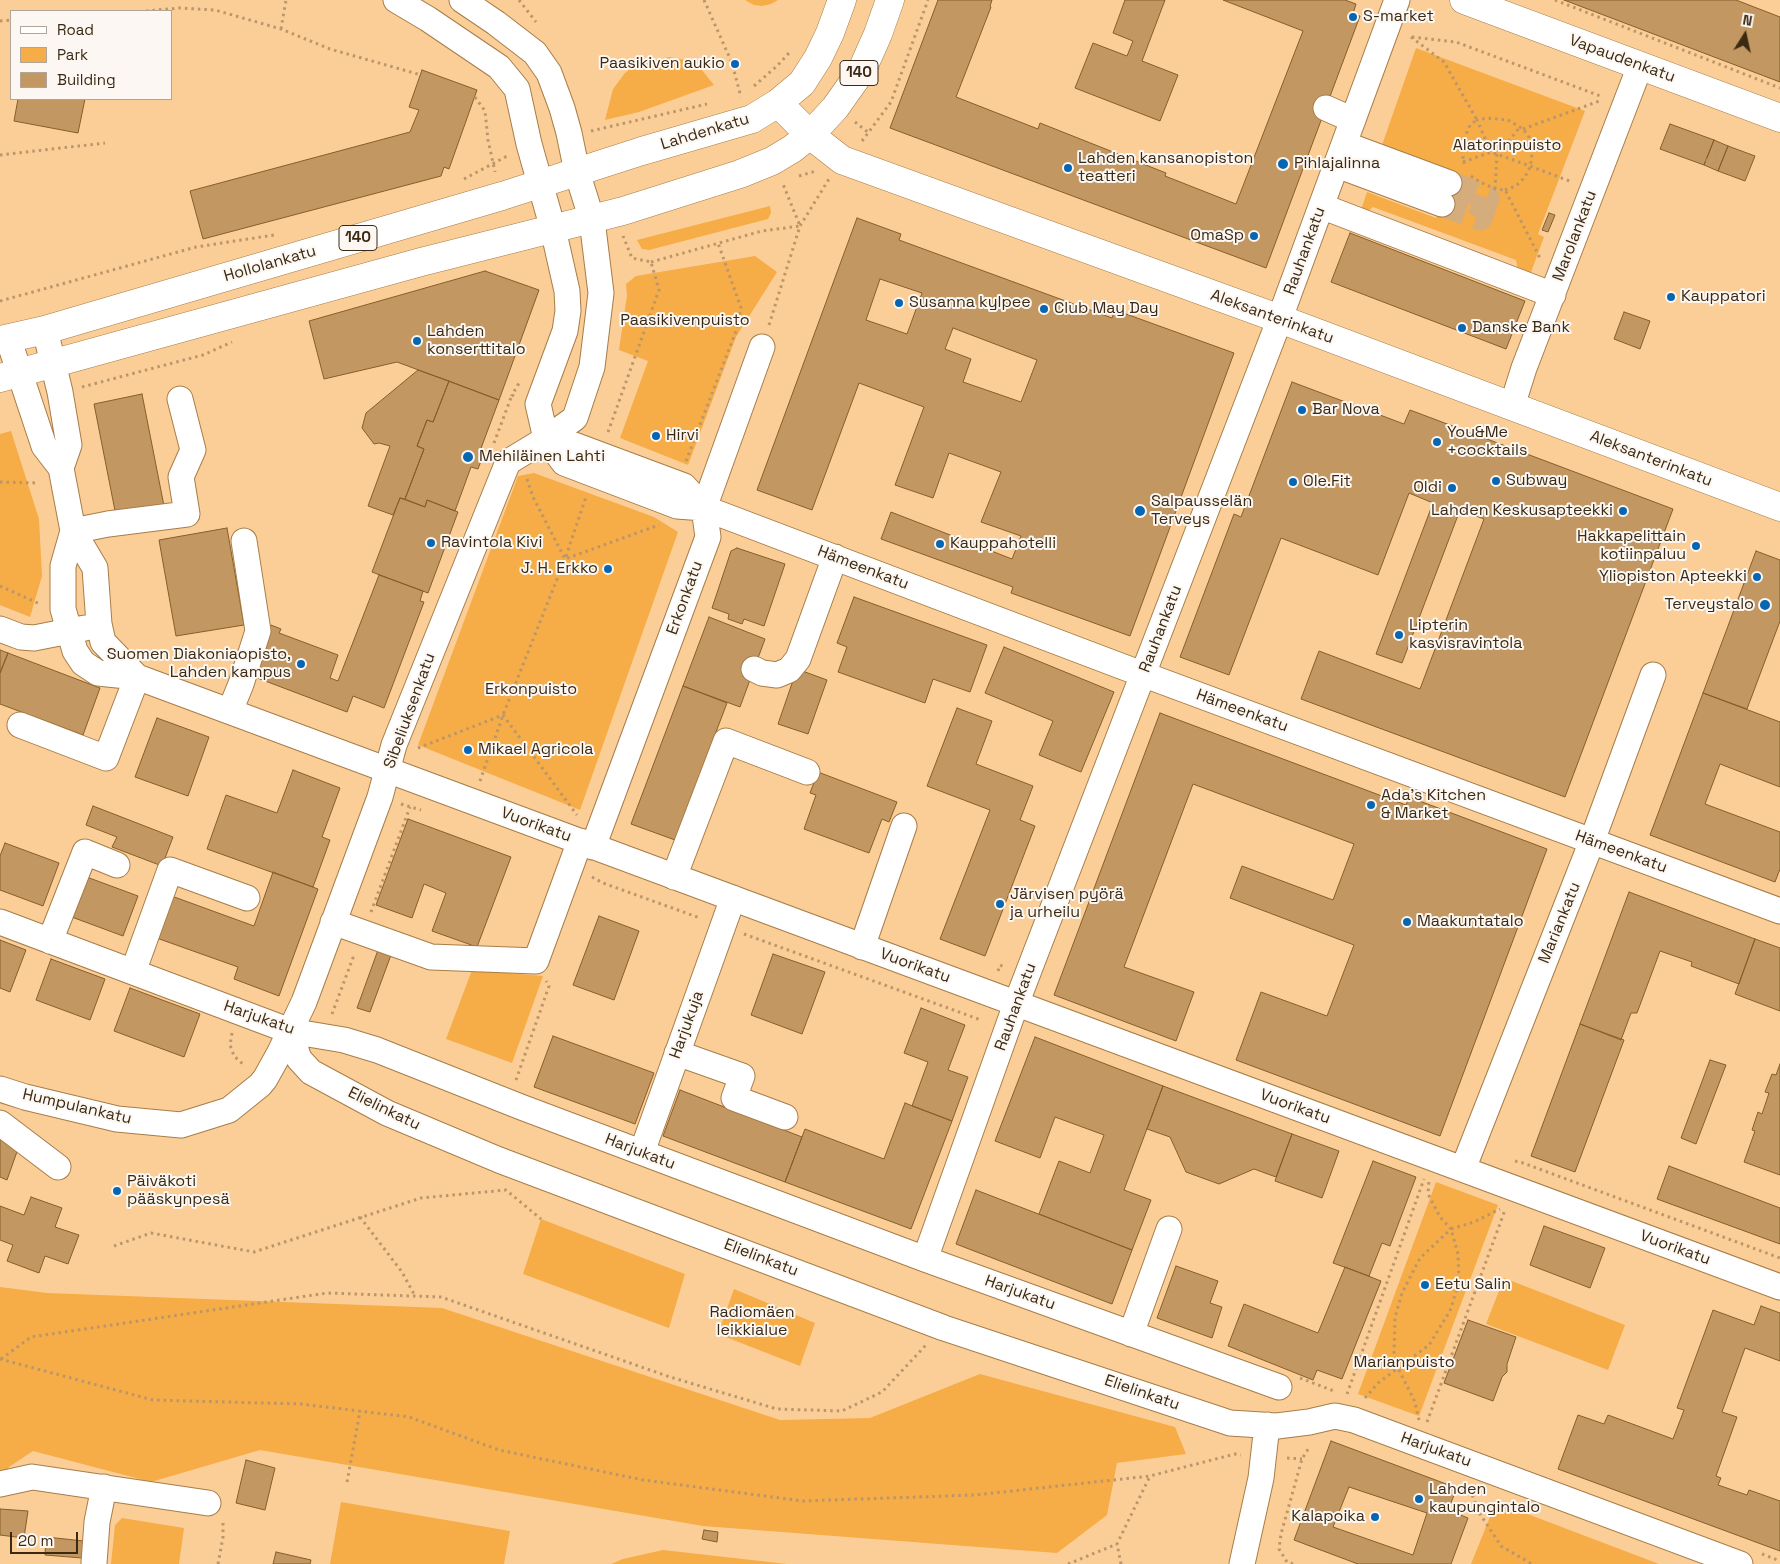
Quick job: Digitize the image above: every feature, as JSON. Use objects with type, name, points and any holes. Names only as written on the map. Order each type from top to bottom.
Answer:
[{"type":"main road","name":"Lahdenkatu","points":[[540,184],[642,151],[752,119],[778,103],[802,83],[818,58],[830,33],[842,0]]},
{"type":"main road","name":"140","points":[[10,375],[421,262],[553,229],[592,220],[622,222],[701,187],[772,161],[810,136],[835,108],[862,70],[890,0]]},
{"type":"main road","name":"Vapaudenkatu","points":[[1464,0],[1780,118]]},
{"type":"main road","name":"Aleksanterinkatu","points":[[778,103],[838,166],[1280,319],[1780,507]]},
{"type":"main road","name":"Hollolankatu","points":[[4,339],[45,330],[540,184]]},
{"type":"street","points":[[396,0],[428,18],[499,67],[517,89],[567,291],[568,311],[565,331],[538,404],[546,439]]},
{"type":"street","points":[[462,0],[530,48],[549,73],[562,108],[577,172],[592,220],[601,293],[592,368],[575,418],[546,439],[508,462]]},
{"type":"street","name":"Rauhankatu","points":[[926,1259],[1016,1004],[1280,319],[1397,0]]},
{"type":"street","name":"Marolankatu","points":[[1512,406],[1524,368],[1640,66]]},
{"type":"street","points":[[1326,108],[1353,120]]},
{"type":"street","points":[[1340,154],[1457,183]]},
{"type":"street","points":[[1321,206],[1553,295]]},
{"type":"street","points":[[45,330],[69,445],[61,468]]},
{"type":"street","points":[[4,339],[10,375],[44,446],[61,468],[73,531],[95,568],[99,624],[103,642],[137,677],[106,758],[20,725]]},
{"type":"street","name":"Erkonkatu","points":[[333,922],[431,956],[536,961],[571,866],[587,844],[708,537],[704,508],[762,347]]},
{"type":"street","points":[[73,531],[108,524],[188,514],[181,477],[193,450],[180,399]]},
{"type":"street","name":"Hämeenkatu","points":[[546,439],[574,445],[598,466],[684,486],[704,508],[1780,911]]},
{"type":"street","name":"Sibeliuksenkatu","points":[[290,1031],[304,1002],[380,797],[394,745],[508,462]]},
{"type":"street","name":"Vuorikatu","points":[[73,531],[63,566],[63,609],[75,651],[85,666],[98,673],[137,677],[1780,1287]]},
{"type":"street","points":[[230,711],[258,631],[244,541]]},
{"type":"street","points":[[754,669],[762,673],[777,674],[789,670],[798,658],[835,557]]},
{"type":"street","points":[[0,629],[21,637],[34,638],[69,632],[99,624]]},
{"type":"street","name":"Mariankatu","points":[[1463,1169],[1592,841],[1653,675]]},
{"type":"street","points":[[674,876],[726,741],[807,772]]},
{"type":"street","points":[[862,947],[904,826]]},
{"type":"street","points":[[50,941],[85,852],[117,865]]},
{"type":"street","points":[[133,972],[170,870],[247,898]]},
{"type":"street","name":"Harjukuja","points":[[642,1152],[733,898]]},
{"type":"street","name":"Harjukatu","points":[[0,922],[290,1031],[344,1040],[377,1050],[521,1107],[1131,1334],[1289,1383]]},
{"type":"street","name":"Humpulankatu","points":[[0,1088],[25,1097],[117,1119],[181,1125],[229,1110],[260,1086],[290,1031]]},
{"type":"street","name":"Elielinkatu","points":[[290,1031],[298,1059],[310,1072],[387,1113],[499,1160],[944,1328],[1230,1422],[1267,1425]]},
{"type":"street","points":[[677,1053],[742,1076],[734,1098],[786,1117]]},
{"type":"street","points":[[0,1123],[58,1167]]},
{"type":"street","points":[[1131,1334],[1169,1229]]},
{"type":"street","name":"Harjukatu","points":[[1267,1425],[1278,1426],[1310,1422],[1334,1416],[1354,1420],[1740,1564]]},
{"type":"street","points":[[1242,1564],[1261,1478],[1267,1425]]},
{"type":"street","points":[[0,1484],[32,1477],[208,1503]]},
{"type":"street","points":[[94,1564],[97,1522],[104,1487]]},
{"type":"path","points":[[281,29],[286,0]]},
{"type":"path","points":[[704,0],[732,63],[741,96]]},
{"type":"path","points":[[762,347],[800,226],[838,166],[865,138],[891,102],[928,0]]},
{"type":"path","points":[[1555,0],[1780,88]]},
{"type":"path","points":[[157,10],[179,8],[215,10],[281,29],[330,49],[421,75]]},
{"type":"path","points":[[1495,189],[1497,155],[1522,128],[1606,98],[1456,42],[1411,37],[1444,62],[1476,120],[1491,152],[1497,155],[1574,182]]},
{"type":"path","points":[[753,87],[795,47]]},
{"type":"path","points":[[732,98],[747,92]]},
{"type":"path","points":[[459,182],[493,164],[485,111],[475,98]]},
{"type":"path","points":[[584,132],[713,102]]},
{"type":"path","points":[[1487,118],[1508,120],[1522,128],[1529,137],[1532,154],[1530,166],[1525,177],[1516,186],[1505,190],[1495,189],[1480,182],[1457,183],[1463,162],[1464,139],[1470,125],[1476,120],[1487,118]]},
{"type":"path","points":[[1706,160],[1714,163],[1722,140]]},
{"type":"path","points":[[0,155],[105,143]]},
{"type":"path","points":[[1463,162],[1491,152]]},
{"type":"path","points":[[782,182],[800,226]]},
{"type":"path","points":[[1505,190],[1544,265]]},
{"type":"path","points":[[622,222],[632,258],[651,262],[762,232],[800,226]]},
{"type":"path","points":[[0,300],[196,247],[274,234]]},
{"type":"path","points":[[682,470],[736,331],[741,308],[718,243]]},
{"type":"path","points":[[480,783],[503,714],[565,559],[608,443],[608,431],[659,290],[651,262]]},
{"type":"path","points":[[508,462],[524,469],[533,497],[565,559]]},
{"type":"path","points":[[0,482],[40,483]]},
{"type":"path","points":[[565,559],[662,524]]},
{"type":"path","points":[[0,586],[46,607]]},
{"type":"path","points":[[411,751],[503,714]]},
{"type":"path","points":[[503,714],[578,817]]},
{"type":"path","points":[[401,804],[429,813]]},
{"type":"path","points":[[571,866],[603,883],[980,1020]]},
{"type":"path","points":[[514,1087],[549,986],[543,976]]},
{"type":"path","points":[[239,1011],[230,1045],[234,1056],[250,1070],[265,1079]]},
{"type":"path","points":[[1350,1388],[1428,1176],[1428,1194],[1440,1218],[1451,1229],[1458,1254],[1459,1282],[1450,1311],[1428,1345],[1378,1382],[1363,1400]]},
{"type":"path","points":[[114,1246],[151,1234],[254,1252],[421,1198],[506,1190],[541,1219]]},
{"type":"path","points":[[1507,1205],[1422,1428],[1416,1402],[1398,1368],[1394,1356],[1395,1318],[1402,1292],[1420,1258],[1451,1229],[1474,1222],[1507,1205]]},
{"type":"path","points":[[360,1217],[402,1272],[415,1296]]},
{"type":"path","points":[[0,1359],[31,1337],[327,1293],[441,1297],[670,1377],[777,1409],[842,1411],[882,1392],[930,1342]]},
{"type":"path","points":[[0,1359],[153,1400],[301,1404],[409,1417],[500,1450],[643,1480],[803,1501],[975,1495],[1150,1476],[1234,1454]]},
{"type":"path","points":[[1289,1383],[1347,1396]]},
{"type":"path","points":[[347,1482],[360,1411]]},
{"type":"path","points":[[1293,1564],[1287,1562],[1279,1549],[1281,1534],[1302,1459],[1312,1444]]},
{"type":"path","points":[[1121,1564],[1117,1544],[1150,1476]]},
{"type":"path","points":[[1468,1484],[1478,1511],[1501,1546],[1532,1564]]},
{"type":"path","points":[[208,1503],[222,1513],[223,1537],[218,1564]]},
{"type":"path","points":[[1068,1564],[1117,1544]]},
{"type":"green space","points":[[745,0],[778,0],[762,6],[754,5]]},
{"type":"green space","name":"Alatorinpuisto","points":[[1416,48],[1585,111],[1538,234],[1544,237],[1530,275],[1518,270],[1516,260],[1373,207],[1367,212],[1361,210],[1367,192],[1436,218],[1453,172],[1382,145]]},
{"type":"green space","points":[[670,57],[685,60],[701,69],[714,85],[639,112],[605,120],[613,89],[625,73],[639,62]]},
{"type":"green space","points":[[770,206],[771,213],[768,219],[649,250],[642,249],[637,240]]},
{"type":"green space","name":"Paasikivenpuisto","points":[[755,256],[777,272],[736,337],[688,465],[620,438],[648,361],[619,350],[627,295],[626,284],[636,276]]},
{"type":"green space","points":[[11,431],[39,519],[42,576],[30,617],[0,605],[0,434]]},
{"type":"green space","name":"Erkonpuisto","points":[[534,473],[654,517],[678,532],[580,810],[418,745],[518,476]]},
{"type":"green space","points":[[472,970],[543,976],[512,1063],[446,1039]]},
{"type":"green space","name":"Marianpuisto","points":[[1436,1182],[1498,1205],[1419,1416],[1358,1394]]},
{"type":"green space","points":[[541,1219],[685,1274],[669,1328],[523,1274]]},
{"type":"green space","points":[[1504,1278],[1625,1325],[1608,1370],[1486,1324]]},
{"type":"green space","points":[[0,1287],[47,1293],[442,1308],[780,1420],[870,1418],[980,1374],[1175,1427],[1186,1454],[1117,1463],[1107,1515],[1057,1553],[703,1526],[260,1450],[151,1482],[33,1451],[9,1467],[0,1482]]},
{"type":"green space","name":"Radiomäen leikkialue","points":[[734,1289],[815,1323],[800,1366],[718,1334]]},
{"type":"green space","points":[[341,1502],[510,1531],[504,1564],[330,1564]]},
{"type":"green space","points":[[1496,1502],[1659,1564],[1471,1564]]},
{"type":"green space","points":[[122,1518],[184,1528],[179,1564],[111,1564],[115,1525]]},
{"type":"green space","points":[[663,1550],[787,1564],[611,1564],[623,1559]]},
{"type":"building","points":[[938,0],[992,0],[956,97],[1038,129],[1040,123],[1166,173],[1165,176],[1236,204],[1303,31],[1223,0],[1345,0],[1356,4],[1353,14],[1360,16],[1266,268],[890,128]]},
{"type":"building","points":[[1125,0],[1165,0],[1142,61],[1178,75],[1160,121],[1075,88],[1093,43],[1127,56],[1133,41],[1113,33]]},
{"type":"building","points":[[1564,0],[1736,0],[1780,17],[1780,82]]},
{"type":"building","points":[[422,70],[477,90],[449,169],[444,167],[441,176],[203,239],[190,191],[410,132],[419,110],[409,107]]},
{"type":"building","points":[[18,100],[85,100],[78,133],[14,121]]},
{"type":"building","points":[[1670,124],[1714,140],[1704,165],[1660,149]]},
{"type":"building","points":[[1714,140],[1728,146],[1718,171],[1704,165]]},
{"type":"building","points":[[1728,146],[1755,156],[1745,181],[1718,171]]},
{"type":"building","points":[[1549,213],[1555,215],[1548,232],[1542,230]]},
{"type":"building","points":[[857,218],[901,234],[899,240],[1112,318],[1115,310],[1234,353],[1130,636],[1011,593],[1013,587],[881,539],[891,512],[1012,559],[1021,536],[981,522],[1001,472],[949,453],[933,498],[895,485],[924,407],[859,383],[812,510],[757,490]],"holes":[[[880,279],[922,293],[907,334],[866,320]],[[953,328],[1037,360],[1021,402],[963,382],[971,359],[945,349]]]},
{"type":"building","points":[[1350,233],[1525,301],[1506,349],[1331,282]]},
{"type":"building","name":"Lahden konserttitalo","points":[[485,271],[539,290],[499,400],[397,362],[324,379],[309,321]]},
{"type":"building","points":[[1624,312],[1650,321],[1640,349],[1614,339]]},
{"type":"building","points":[[418,370],[449,381],[433,422],[427,420],[417,446],[424,449],[405,499],[400,498],[393,515],[368,506],[390,446],[379,443],[374,444],[362,428],[366,413]]},
{"type":"building","points":[[449,381],[499,400],[480,451],[484,453],[478,469],[471,467],[455,511],[427,500],[425,507],[405,499],[424,449],[417,446],[427,420],[433,422]]},
{"type":"building","points":[[1292,382],[1404,424],[1410,410],[1673,509],[1565,797],[1301,699],[1319,651],[1420,689],[1484,519],[1460,510],[1402,663],[1376,654],[1433,503],[1409,493],[1378,575],[1281,538],[1229,675],[1180,657],[1234,514],[1241,517]]},
{"type":"building","points":[[142,394],[165,511],[117,521],[94,404]]},
{"type":"building","points":[[400,498],[425,507],[427,500],[458,512],[428,593],[372,572]]},
{"type":"building","points":[[227,528],[244,625],[176,636],[159,540]]},
{"type":"building","points":[[737,548],[785,564],[764,626],[744,619],[742,624],[728,619],[729,614],[712,608],[731,551]]},
{"type":"building","points":[[1756,551],[1780,560],[1780,621],[1747,709],[1703,693]]},
{"type":"building","points":[[379,575],[423,591],[420,601],[424,602],[384,708],[353,696],[347,712],[252,676],[271,625],[281,629],[279,633],[338,655],[330,678],[338,681]]},
{"type":"building","points":[[854,597],[987,645],[970,692],[933,679],[925,703],[838,672],[847,647],[837,643]]},
{"type":"building","points":[[709,617],[765,639],[740,707],[683,686]]},
{"type":"building","points":[[1004,647],[1114,692],[1081,772],[1039,755],[1053,721],[985,693]]},
{"type":"building","points":[[0,650],[8,653],[0,673]]},
{"type":"building","points":[[8,653],[100,688],[83,735],[0,704],[0,673]]},
{"type":"building","points":[[797,669],[827,680],[808,734],[778,724]]},
{"type":"building","points":[[683,686],[727,703],[675,840],[631,824]]},
{"type":"building","points":[[1703,693],[1780,722],[1780,787],[1720,764],[1705,804],[1780,832],[1780,869],[1775,882],[1650,835]]},
{"type":"building","points":[[957,708],[992,721],[976,764],[1033,786],[1020,820],[1035,826],[985,956],[940,939],[990,810],[927,786]]},
{"type":"building","name":"Maakuntatalo","points":[[1160,713],[1406,805],[1409,797],[1547,849],[1440,1136],[1236,1060],[1261,992],[1327,1016],[1354,945],[1230,898],[1242,866],[1333,900],[1354,844],[1193,784],[1124,967],[1194,992],[1176,1041],[1054,995]]},
{"type":"building","points":[[157,718],[209,737],[188,796],[135,777]]},
{"type":"building","points":[[293,770],[340,788],[322,837],[330,840],[313,887],[207,849],[226,795],[277,813]]},
{"type":"building","points":[[818,772],[897,802],[889,822],[882,819],[869,853],[804,829],[816,795],[810,793]]},
{"type":"building","points":[[93,806],[173,837],[162,866],[112,847],[117,837],[86,825]]},
{"type":"building","points":[[408,819],[511,857],[477,947],[432,931],[446,893],[424,884],[412,918],[376,905]]},
{"type":"building","points":[[5,843],[59,863],[43,906],[0,890],[0,856]]},
{"type":"building","points":[[273,872],[318,889],[279,996],[234,979],[238,967],[151,936],[166,894],[254,926]]},
{"type":"building","points":[[84,876],[138,896],[123,936],[69,916]]},
{"type":"building","points":[[1629,892],[1755,939],[1739,984],[1691,966],[1692,962],[1660,951],[1637,1013],[1631,1013],[1621,1040],[1580,1024]]},
{"type":"building","points":[[599,916],[639,931],[614,1000],[573,985]]},
{"type":"building","points":[[1755,939],[1780,948],[1780,1011],[1735,994]]},
{"type":"building","points":[[0,940],[26,950],[10,992],[0,988]]},
{"type":"building","points":[[378,950],[391,955],[370,1012],[357,1008]]},
{"type":"building","points":[[773,954],[825,972],[802,1034],[751,1015]]},
{"type":"building","points":[[51,959],[105,979],[90,1020],[36,1000]]},
{"type":"building","points":[[130,988],[200,1014],[184,1057],[114,1031]]},
{"type":"building","points":[[921,1008],[965,1025],[948,1070],[968,1077],[952,1121],[912,1106],[928,1062],[904,1053]]},
{"type":"building","points":[[1580,1024],[1624,1040],[1575,1172],[1531,1156]]},
{"type":"building","points":[[553,1036],[654,1073],[635,1124],[534,1087]]},
{"type":"building","points":[[1035,1037],[1163,1086],[1124,1190],[1151,1200],[1132,1250],[1039,1214],[1059,1161],[1090,1173],[1104,1135],[1055,1117],[1040,1158],[995,1141]]},
{"type":"building","points":[[1710,1060],[1726,1065],[1696,1144],[1681,1138]]},
{"type":"building","points":[[1780,1064],[1780,1175],[1744,1162],[1755,1131],[1752,1130],[1758,1112],[1762,1114],[1769,1093],[1765,1092],[1772,1074],[1776,1075]]},
{"type":"building","points":[[1163,1086],[1292,1134],[1276,1177],[1254,1169],[1219,1184],[1186,1172],[1170,1137],[1147,1129]]},
{"type":"building","points":[[680,1090],[802,1137],[785,1182],[663,1136]]},
{"type":"building","points":[[905,1103],[952,1121],[911,1229],[785,1182],[805,1129],[884,1159]]},
{"type":"building","points":[[1292,1134],[1339,1151],[1322,1198],[1275,1181]]},
{"type":"building","points":[[0,1139],[19,1146],[7,1180],[0,1177]]},
{"type":"building","points":[[1373,1161],[1416,1177],[1390,1246],[1382,1243],[1369,1276],[1333,1263]]},
{"type":"building","points":[[1669,1166],[1780,1208],[1780,1244],[1657,1199]]},
{"type":"building","points":[[976,1190],[1132,1250],[1112,1304],[956,1244]]},
{"type":"building","points":[[31,1197],[62,1208],[55,1227],[79,1235],[68,1264],[45,1256],[39,1273],[7,1261],[13,1245],[0,1240],[0,1206],[24,1215]]},
{"type":"building","points":[[1544,1226],[1605,1248],[1590,1288],[1530,1265]]},
{"type":"building","points":[[1176,1266],[1218,1281],[1210,1303],[1222,1307],[1212,1338],[1157,1318]]},
{"type":"building","points":[[1345,1267],[1381,1281],[1342,1379],[1317,1370],[1313,1380],[1228,1346],[1244,1304],[1318,1333]]},
{"type":"building","points":[[1761,1306],[1780,1313],[1780,1361],[1745,1348],[1722,1412],[1737,1417],[1716,1476],[1721,1478],[1718,1485],[1747,1495],[1749,1490],[1780,1501],[1780,1551],[1558,1469],[1578,1415],[1604,1424],[1608,1415],[1673,1439],[1684,1410],[1677,1408],[1713,1310],[1754,1325]]},
{"type":"building","points":[[1468,1320],[1516,1337],[1507,1364],[1507,1372],[1502,1377],[1493,1401],[1444,1383]]},
{"type":"building","name":"Lahden kaupungintalo","points":[[1331,1441],[1457,1488],[1448,1510],[1468,1518],[1451,1564],[1358,1564],[1294,1540]],"holes":[[[1349,1487],[1427,1513],[1413,1555],[1333,1527]]]},
{"type":"building","points":[[246,1460],[275,1468],[265,1510],[236,1503]]},
{"type":"building","points":[[0,1509],[28,1511],[24,1538],[0,1535]]},
{"type":"building","points":[[704,1530],[718,1532],[717,1542],[702,1539]]},
{"type":"building","points":[[46,1537],[84,1541],[82,1558],[45,1555]]},
{"type":"building","points":[[276,1552],[311,1560],[310,1564],[273,1564]]},
{"type":"tunnel","points":[[1442,204],[1480,218],[1487,198],[1449,183]]},
{"type":"place","name":"S-market","points":[[1353,17]]},
{"type":"place","name":"Paasikiven aukio","points":[[735,64]]},
{"type":"place","name":"Pihlajalinna","points":[[1283,164]]},
{"type":"place","name":"Lahden kansanopiston teatteri","points":[[1068,168]]},
{"type":"place","name":"OmaSp","points":[[1254,236]]},
{"type":"place","name":"Kauppatori","points":[[1671,297]]},
{"type":"place","name":"Susanna kylpee","points":[[899,303]]},
{"type":"place","name":"Club May Day","points":[[1044,309]]},
{"type":"place","name":"Danske Bank","points":[[1462,328]]},
{"type":"place","name":"Lahden konserttitalo","points":[[417,341]]},
{"type":"place","name":"Bar Nova","points":[[1302,410]]},
{"type":"place","name":"Hirvi","points":[[656,436]]},
{"type":"place","name":"You&Me +cocktails","points":[[1437,442]]},
{"type":"place","name":"Mehiläinen Lahti","points":[[468,457]]},
{"type":"place","name":"Subway","points":[[1496,481]]},
{"type":"place","name":"Ole.Fit","points":[[1293,482]]},
{"type":"place","name":"Oldi","points":[[1452,488]]},
{"type":"place","name":"Salpausselän Terveys","points":[[1140,511]]},
{"type":"place","name":"Lahden Keskusapteekki","points":[[1623,511]]},
{"type":"place","name":"Ravintola Kivi","points":[[431,543]]},
{"type":"place","name":"Kauppahotelli","points":[[940,544]]},
{"type":"place","name":"Hakkapelittain kotiinpaluu","points":[[1696,546]]},
{"type":"place","name":"J. H. Erkko","points":[[608,569]]},
{"type":"place","name":"Yliopiston Apteekki","points":[[1757,577]]},
{"type":"place","name":"Terveystalo","points":[[1765,605]]},
{"type":"place","name":"Lipterin kasvisravintola","points":[[1399,635]]},
{"type":"place","name":"Suomen Diakoniaopisto, Lahden kampus","points":[[301,664]]},
{"type":"place","name":"Mikael Agricola","points":[[468,750]]},
{"type":"place","name":"Ada's Kitchen & Market","points":[[1371,805]]},
{"type":"place","name":"Järvisen pyörä ja urheilu","points":[[1000,904]]},
{"type":"place","name":"Maakuntatalo","points":[[1407,922]]},
{"type":"place","name":"Päiväkoti pääskynpesä","points":[[117,1191]]},
{"type":"place","name":"Eetu Salin","points":[[1425,1285]]},
{"type":"place","name":"Lahden kaupungintalo","points":[[1419,1499]]},
{"type":"place","name":"Kalapoika","points":[[1375,1517]]}]
